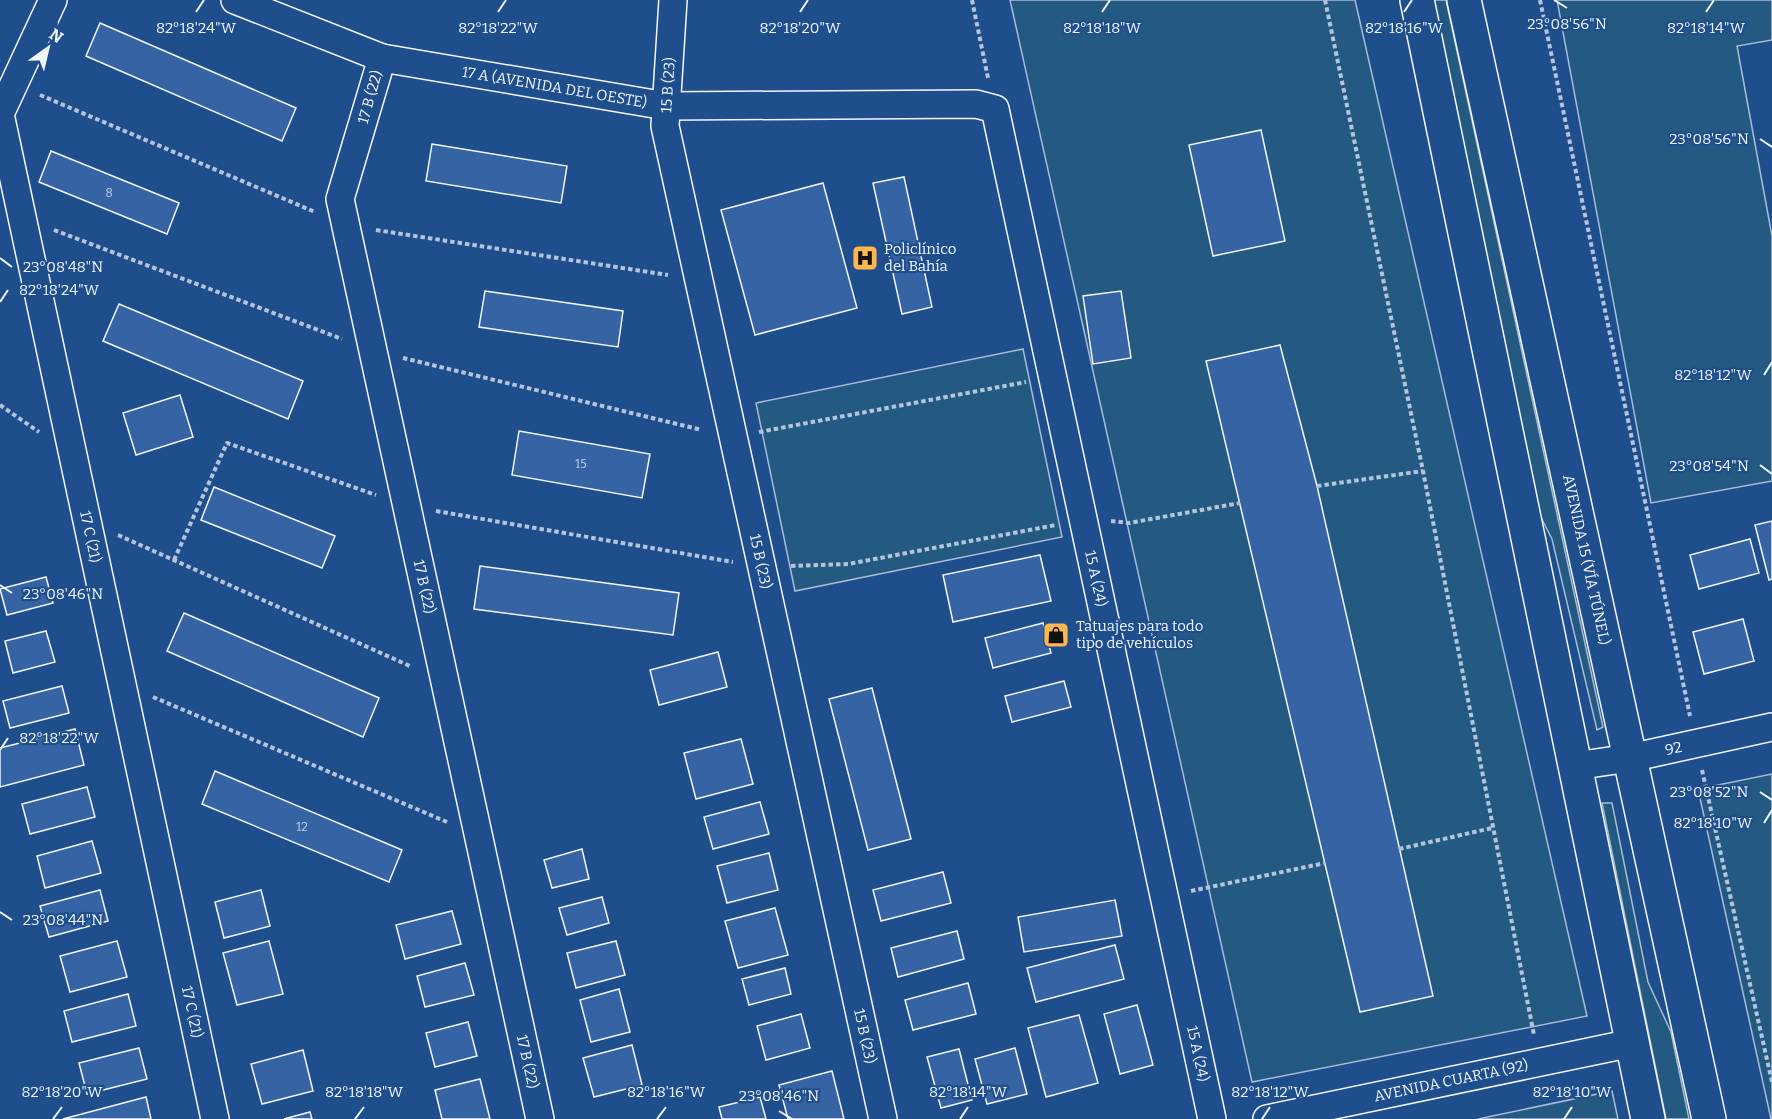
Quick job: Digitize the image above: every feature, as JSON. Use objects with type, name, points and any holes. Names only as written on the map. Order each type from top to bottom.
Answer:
[{"type":"main road","points":[[1417,0],[1648,1119]]},
{"type":"main road","name":"AVENIDA 15 (VÍA TÚNEL)","points":[[1464,0],[1708,1119]]},
{"type":"street","name":"17 C (21)","points":[[53,0],[0,114],[215,1119]]},
{"type":"street","name":"17 A (AVENIDA DEL OESTE)","points":[[235,0],[382,58],[666,106],[976,104],[995,109]]},
{"type":"street","name":"15 B (23)","points":[[673,0],[665,126],[883,1119]]},
{"type":"street","name":"17 B (22)","points":[[382,58],[340,199],[540,1119]]},
{"type":"street","name":"15 A (24)","points":[[995,109],[1212,1119]]},
{"type":"street","name":"92","points":[[1575,766],[1630,758],[1772,728]]},
{"type":"street","name":"AVENIDA CUARTA (92)","points":[[1267,1119],[1632,1043]]},
{"type":"path","points":[[972,0],[995,109]]},
{"type":"path","points":[[1326,0],[1423,471],[1539,1062]]},
{"type":"path","points":[[1539,0],[1696,744],[1772,1082]]},
{"type":"path","points":[[22,217],[373,351],[733,437],[1053,377]]},
{"type":"path","points":[[174,560],[227,443],[407,506],[762,567],[848,564],[1083,520],[1129,523],[1240,503]]},
{"type":"path","points":[[1317,486],[1423,471]]},
{"type":"path","points":[[87,522],[445,681]]},
{"type":"path","points":[[122,684],[478,835]]},
{"type":"path","points":[[1399,849],[1492,828]]},
{"type":"path","points":[[1164,896],[1325,863]]},
{"type":"shaded area","points":[[1010,0],[1355,0],[1587,1016],[1252,1082]]},
{"type":"shaded area","points":[[1429,0],[1446,0],[1603,727],[1597,730],[1552,539],[1533,502]]},
{"type":"shaded area","points":[[1557,0],[1772,0],[1772,40],[1737,46],[1772,236],[1772,481],[1651,503]]},
{"type":"shaded area","points":[[1023,349],[1062,537],[795,591],[756,403]]},
{"type":"shaded area","points":[[1772,774],[1772,1119],[1771,1119],[1698,789]]},
{"type":"shaded area","points":[[1602,803],[1612,803],[1648,982],[1671,1032],[1689,1119],[1666,1119]]},
{"type":"shaded area","points":[[1612,1091],[1618,1119],[1478,1119]]},
{"type":"building","points":[[100,23],[296,108],[282,141],[86,56]]},
{"type":"building","points":[[1261,130],[1285,241],[1213,256],[1189,145]]},
{"type":"building","points":[[432,144],[567,166],[561,203],[426,181]]},
{"type":"building","points":[[51,151],[179,203],[167,234],[39,182]]},
{"type":"building","points":[[904,177],[932,307],[902,314],[873,183]]},
{"type":"building","points":[[823,183],[857,308],[755,335],[721,210]]},
{"type":"building","points":[[485,291],[623,311],[618,347],[479,327]]},
{"type":"building","points":[[1121,291],[1131,358],[1093,364],[1083,296]]},
{"type":"building","points":[[119,304],[303,381],[288,419],[103,341]]},
{"type":"building","points":[[1280,345],[1317,486],[1433,996],[1360,1012],[1206,361]]},
{"type":"building","points":[[180,395],[193,437],[136,455],[123,413]]},
{"type":"building","points":[[519,431],[650,454],[642,498],[512,475]]},
{"type":"building","points":[[214,487],[335,536],[322,568],[201,520]]},
{"type":"building","points":[[1772,521],[1772,579],[1769,580],[1755,525]]},
{"type":"building","points":[[1750,539],[1759,573],[1699,589],[1690,555]]},
{"type":"building","points":[[1040,555],[1051,601],[953,622],[943,575]]},
{"type":"building","points":[[480,566],[679,593],[673,635],[474,609]]},
{"type":"building","points":[[46,577],[53,603],[7,615],[0,589]]},
{"type":"building","points":[[184,613],[379,698],[363,737],[167,651]]},
{"type":"building","points":[[1743,619],[1754,661],[1704,674],[1693,632]]},
{"type":"building","points":[[1043,623],[1051,653],[993,668],[985,638]]},
{"type":"building","points":[[46,631],[55,662],[13,673],[5,641]]},
{"type":"building","points":[[718,652],[727,687],[659,705],[650,670]]},
{"type":"building","points":[[1064,681],[1071,707],[1012,722],[1005,696]]},
{"type":"building","points":[[62,686],[69,713],[10,728],[3,701]]},
{"type":"building","points":[[872,688],[911,839],[868,850],[829,699]]},
{"type":"building","points":[[75,729],[84,765],[0,787],[0,748]]},
{"type":"building","points":[[741,739],[753,784],[696,799],[684,753]]},
{"type":"building","points":[[215,771],[402,850],[389,882],[202,804]]},
{"type":"building","points":[[87,787],[95,817],[30,834],[22,804]]},
{"type":"building","points":[[760,802],[769,834],[713,849],[704,817]]},
{"type":"building","points":[[92,841],[101,873],[45,888],[37,856]]},
{"type":"building","points":[[582,849],[589,879],[552,888],[544,860]]},
{"type":"building","points":[[769,853],[778,890],[727,903],[717,866]]},
{"type":"building","points":[[943,872],[951,903],[881,921],[873,890]]},
{"type":"building","points":[[100,890],[108,921],[49,937],[40,906]]},
{"type":"building","points":[[261,890],[270,926],[224,938],[215,902]]},
{"type":"building","points":[[602,897],[609,923],[567,935],[559,908]]},
{"type":"building","points":[[1115,900],[1122,936],[1024,952],[1018,917]]},
{"type":"building","points":[[775,908],[788,955],[738,968],[725,921]]},
{"type":"building","points":[[452,911],[461,944],[405,959],[396,925]]},
{"type":"building","points":[[957,931],[964,959],[898,977],[891,948]]},
{"type":"building","points":[[117,941],[127,977],[70,992],[60,956]]},
{"type":"building","points":[[269,941],[283,994],[237,1005],[223,953]]},
{"type":"building","points":[[616,941],[625,975],[576,988],[567,953]]},
{"type":"building","points":[[1115,945],[1124,979],[1036,1002],[1027,968]]},
{"type":"building","points":[[465,963],[474,995],[425,1007],[417,976]]},
{"type":"building","points":[[785,968],[791,994],[749,1005],[742,979]]},
{"type":"building","points":[[968,983],[976,1014],[913,1030],[905,1000]]},
{"type":"building","points":[[619,989],[630,1032],[591,1042],[580,1000]]},
{"type":"building","points":[[128,994],[136,1026],[72,1042],[64,1011]]},
{"type":"building","points":[[1137,1005],[1153,1065],[1120,1074],[1104,1014]]},
{"type":"building","points":[[801,1014],[810,1048],[766,1060],[757,1026]]},
{"type":"building","points":[[1079,1015],[1098,1083],[1046,1097],[1028,1028]]},
{"type":"building","points":[[468,1022],[477,1056],[435,1067],[426,1033]]},
{"type":"building","points":[[632,1045],[642,1085],[594,1097],[583,1058]]},
{"type":"building","points":[[139,1048],[147,1079],[87,1094],[79,1063]]},
{"type":"building","points":[[1015,1048],[1027,1094],[987,1104],[975,1059]]},
{"type":"building","points":[[959,1049],[972,1100],[941,1108],[927,1057]]},
{"type":"building","points":[[303,1050],[313,1091],[262,1104],[251,1064]]},
{"type":"building","points":[[832,1071],[844,1119],[788,1119],[779,1085]]},
{"type":"building","points":[[480,1079],[490,1119],[442,1119],[435,1090]]},
{"type":"building","points":[[146,1097],[151,1119],[63,1119]]},
{"type":"building","points":[[760,1097],[766,1119],[722,1119],[719,1107]]},
{"type":"building","points":[[310,1112],[312,1119],[284,1119]]},
{"type":"place","name":"Policlínico del Bahía","points":[[865,258]]},
{"type":"place","name":"Tatuajes para todo tipo de vehículos","points":[[1056,635]]}]
